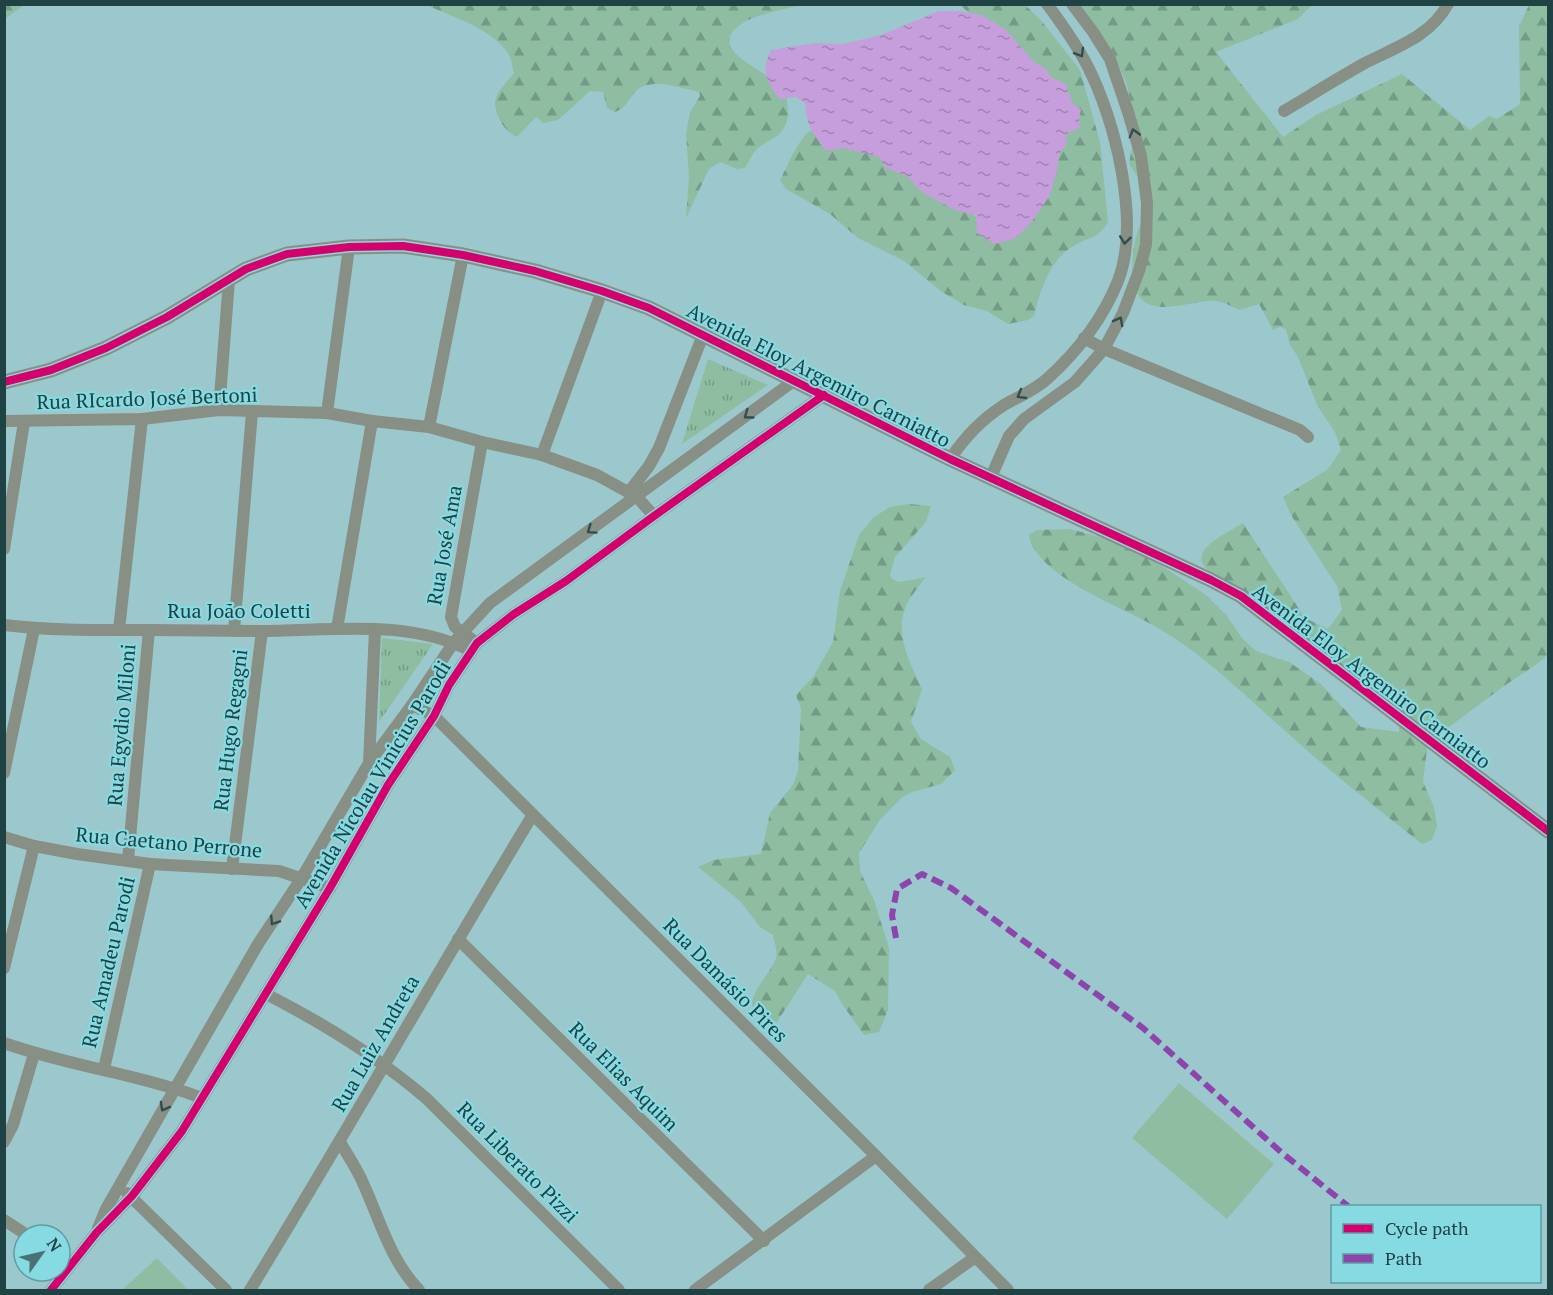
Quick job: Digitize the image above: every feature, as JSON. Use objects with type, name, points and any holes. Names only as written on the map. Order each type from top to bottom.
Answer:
[{"type":"street","points":[[950,459],[964,438],[981,420],[1045,382],[1101,317],[1119,279],[1127,234],[1123,171],[1110,123],[1088,66],[1047,4]]},
{"type":"street","points":[[991,477],[1009,436],[1024,419],[1075,382],[1104,349],[1123,313],[1146,245],[1147,203],[1141,156],[1110,59],[1072,4]]},
{"type":"street","points":[[1284,111],[1365,63],[1409,42],[1430,28],[1448,4]]},
{"type":"street","name":"Avenida Eloy Argemiro Carniatto","points":[[4,382],[51,370],[106,348],[167,317],[246,269],[287,254],[349,247],[403,246],[464,255],[536,271],[649,308],[950,459],[1241,596],[1548,831]]},
{"type":"street","points":[[327,413],[349,247]]},
{"type":"street","points":[[429,427],[464,255]]},
{"type":"street","points":[[219,410],[229,280]]},
{"type":"street","points":[[542,455],[602,291]]},
{"type":"street","points":[[654,516],[633,495],[659,447],[703,336]]},
{"type":"street","points":[[1084,338],[1104,349],[1300,430],[1308,437]]},
{"type":"street","name":"Avenida Nicolau Vinicius Parodi","points":[[97,1232],[106,1209],[258,944],[301,879],[369,762],[412,705],[458,637],[490,603],[633,495],[795,380]]},
{"type":"street","name":"Avenida Nicolau Vinicius Parodi","points":[[72,1255],[132,1196],[182,1131],[330,888],[388,785],[434,716],[448,685],[474,647],[514,615],[566,581],[824,395]]},
{"type":"street","name":"Rua RIcardo José Bertoni","points":[[4,421],[142,418],[219,410],[327,413],[372,421],[429,427],[482,442],[542,455],[597,476],[633,495]]},
{"type":"street","points":[[234,631],[252,412]]},
{"type":"street","points":[[119,630],[142,418]]},
{"type":"street","points":[[337,628],[372,421]]},
{"type":"street","points":[[4,549],[24,422]]},
{"type":"street","name":"Rua José Ama","points":[[458,637],[451,617],[482,442]]},
{"type":"street","name":"Rua João Coletti","points":[[4,625],[34,629],[119,630],[262,631],[337,628],[458,637],[474,647]]},
{"type":"street","points":[[4,773],[34,629]]},
{"type":"street","name":"Rua Egydio Miloni","points":[[128,860],[149,630]]},
{"type":"street","points":[[369,762],[375,630]]},
{"type":"street","name":"Rua Hugo Regagni","points":[[232,869],[262,631]]},
{"type":"street","name":"Rua Damásio Pires","points":[[412,705],[434,716],[1008,1290]]},
{"type":"street","name":"Rua Luiz Andreta","points":[[250,1290],[532,816]]},
{"type":"street","name":"Rua Caetano Perrone","points":[[4,837],[34,846],[76,854],[150,864],[279,871],[330,888]]},
{"type":"street","points":[[4,968],[34,846]]},
{"type":"street","name":"Rua Amadeu Parodi","points":[[104,1069],[150,864]]},
{"type":"street","name":"Rua Elias Aquim","points":[[458,939],[764,1241]]},
{"type":"street","name":"Rua Liberato Pizzi","points":[[266,994],[316,1019],[384,1065],[428,1099],[620,1290]]},
{"type":"street","points":[[4,1043],[34,1054],[104,1069],[175,1088],[202,1098]]},
{"type":"street","points":[[4,1143],[13,1125],[34,1054]]},
{"type":"street","points":[[340,1142],[363,1182],[386,1240],[399,1264],[419,1290]]},
{"type":"street","points":[[694,1290],[764,1241],[876,1156]]},
{"type":"street","points":[[119,1186],[132,1196],[226,1290]]},
{"type":"street","points":[[929,1290],[974,1258]]},
{"type":"green space","points":[[5,4],[24,4],[24,5],[5,19]]},
{"type":"green space","points":[[426,5],[800,5],[748,20],[732,33],[729,42],[742,59],[783,89],[788,105],[787,121],[778,135],[756,150],[745,168],[737,169],[720,162],[709,169],[686,218],[689,177],[686,134],[690,112],[700,96],[699,92],[666,84],[648,85],[641,87],[624,106],[615,112],[607,108],[603,92],[590,91],[558,120],[543,123],[536,117],[517,137],[503,126],[495,105],[497,95],[514,73],[509,55],[494,38],[483,31]]},
{"type":"green space","points":[[961,5],[1025,5],[1040,19],[1080,70],[1100,142],[1108,222],[1097,234],[1066,251],[1052,267],[1043,286],[1034,316],[1028,320],[1008,324],[987,311],[964,305],[942,292],[904,261],[858,238],[830,214],[786,189],[780,180],[802,139],[816,127],[824,124],[954,200],[982,221],[971,16]]},
{"type":"green space","points":[[1073,5],[1312,5],[1298,19],[1216,52],[1283,137],[1316,115],[1402,74],[1470,130],[1489,116],[1497,119],[1520,104],[1519,26],[1529,5],[1548,5],[1548,654],[1432,740],[1427,749],[1423,782],[1434,807],[1437,826],[1432,840],[1422,844],[1356,792],[1228,679],[1194,652],[1158,628],[1064,577],[1047,564],[1035,550],[1029,535],[1037,530],[1070,529],[1111,540],[1147,556],[1206,595],[1256,651],[1289,662],[1321,684],[1361,727],[1399,732],[1399,727],[1389,716],[1223,585],[1203,564],[1201,558],[1208,546],[1243,523],[1305,618],[1328,629],[1342,610],[1337,586],[1291,515],[1283,497],[1328,469],[1341,450],[1335,432],[1318,407],[1298,357],[1290,345],[1286,329],[1280,327],[1273,330],[1259,304],[1239,310],[1213,301],[1159,307],[1143,301],[1137,293],[1132,271],[1133,253],[1138,230],[1147,211],[1149,200],[1144,186],[1129,164],[1135,128],[1127,85],[1115,57]]},
{"type":"green space","points":[[708,359],[768,385],[682,444]]},
{"type":"green space","points":[[909,504],[931,506],[926,522],[895,557],[890,575],[893,580],[900,582],[926,577],[909,600],[902,623],[904,645],[922,689],[911,722],[921,739],[950,757],[955,770],[941,784],[912,792],[901,798],[880,820],[859,853],[860,871],[874,900],[889,948],[888,1010],[879,1032],[864,1035],[835,991],[808,974],[777,1022],[762,1017],[754,1011],[752,1003],[759,985],[776,958],[773,935],[760,927],[740,901],[698,867],[713,860],[761,854],[770,813],[793,785],[798,771],[801,709],[796,695],[813,677],[833,642],[840,591],[859,535],[874,517],[890,507]]},
{"type":"green space","points":[[382,638],[433,644],[379,722]]},
{"type":"green space","points":[[1179,1083],[1274,1164],[1227,1219],[1132,1138]]},
{"type":"green space","points":[[157,1258],[188,1290],[122,1290]]},
{"type":"water","points":[[939,11],[960,11],[981,15],[1005,29],[1034,62],[1045,68],[1052,78],[1065,83],[1073,104],[1081,109],[1080,128],[1067,133],[1066,145],[1059,154],[1057,171],[1049,197],[1033,220],[1016,238],[995,244],[977,233],[976,215],[955,210],[922,192],[908,177],[885,167],[880,157],[843,148],[826,151],[811,129],[805,103],[796,97],[779,99],[766,76],[766,64],[771,50],[815,43],[843,44],[881,35]]},
{"type":"marked path","points":[[896,938],[892,915],[897,889],[922,874],[951,888],[1143,1028],[1282,1153],[1347,1205]]},
{"type":"cycle path","points":[[4,382],[51,370],[106,348],[167,317],[246,269],[287,254],[349,247],[403,246],[463,255],[535,271],[649,308],[950,459],[1241,596],[1548,831]]},
{"type":"cycle path","points":[[51,1290],[97,1232],[132,1196],[182,1131],[330,888],[388,785],[434,716],[449,685],[477,643],[514,614],[566,581],[824,395]]}]
